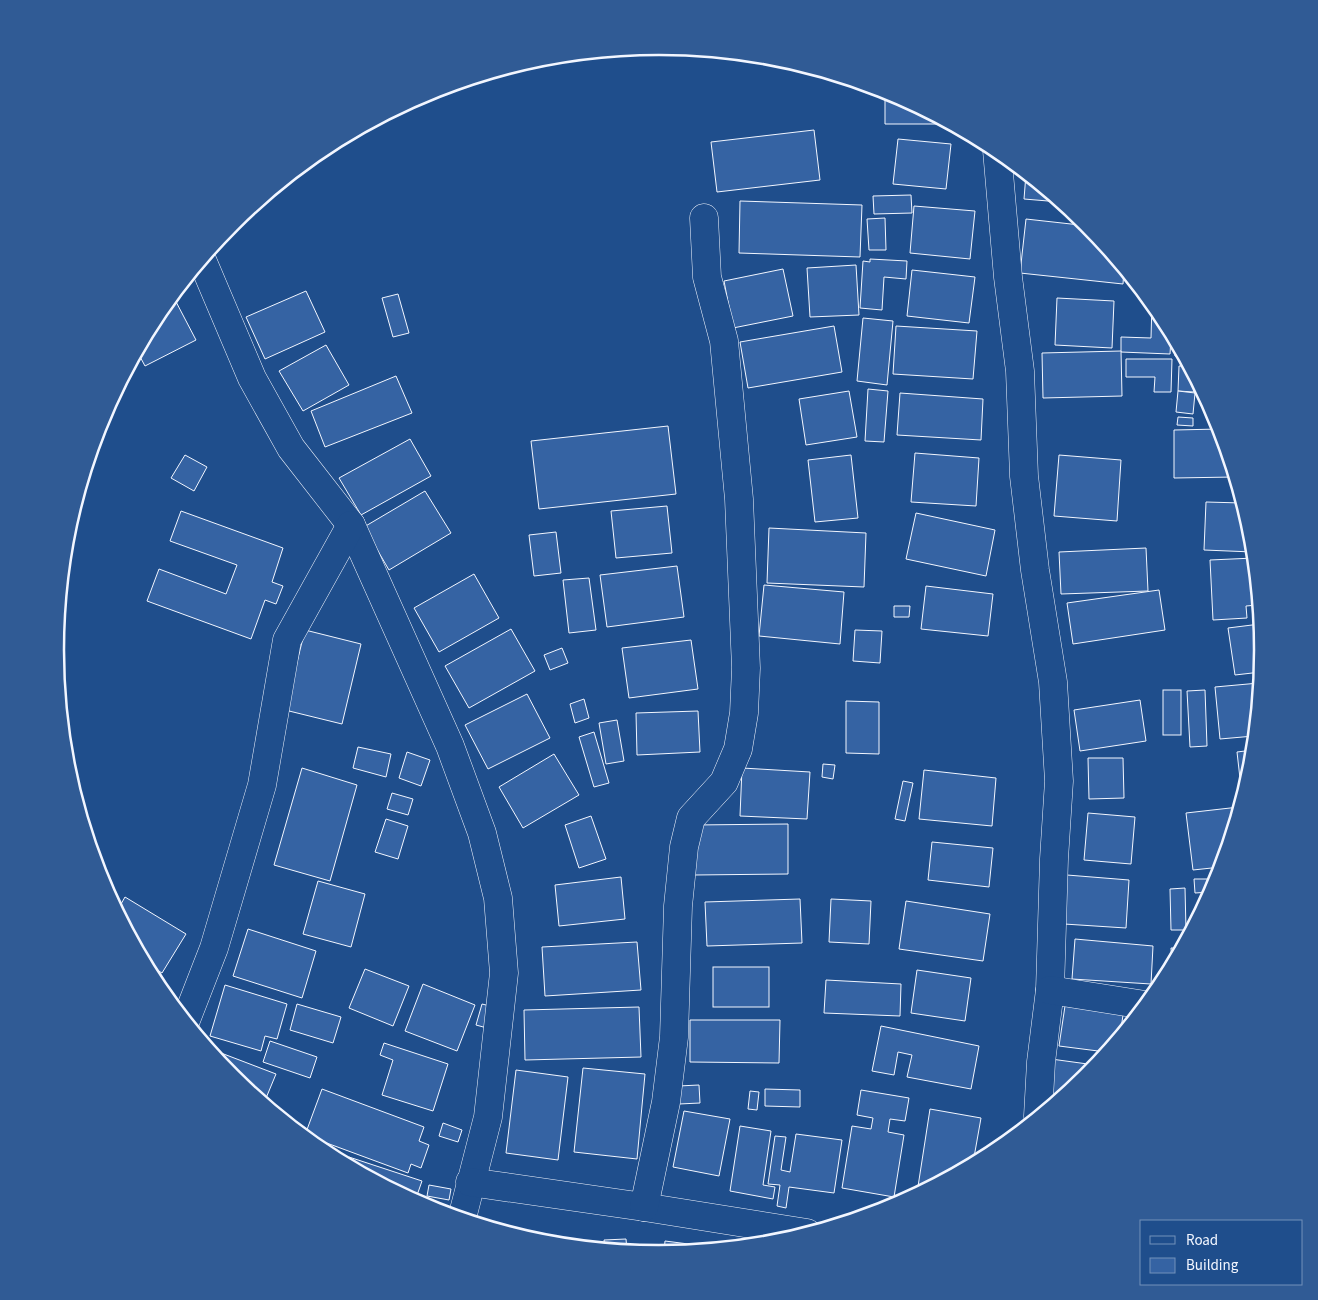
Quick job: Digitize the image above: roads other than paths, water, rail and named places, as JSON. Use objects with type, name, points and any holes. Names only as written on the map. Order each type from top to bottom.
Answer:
[{"type":"street","points":[[997,160],[1008,277],[1020,371],[1024,476],[1035,570],[1053,682],[1059,780],[1054,859],[1050,990],[1041,1062],[1038,1107]]},
{"type":"street","points":[[644,1207],[666,1102],[674,1037],[678,906],[684,847],[692,818],[724,782],[738,749],[744,713],[746,668],[739,499],[724,341],[707,277],[704,218]]},
{"type":"street","points":[[205,267],[252,378],[287,440],[351,525],[450,746],[482,833],[498,898],[504,973],[488,1117],[463,1211]]},
{"type":"street","points":[[188,1014],[214,948],[262,785],[288,640],[351,525]]},
{"type":"street","points":[[1050,990],[1137,1004]]},
{"type":"street","points":[[470,1182],[790,1230]]}]
